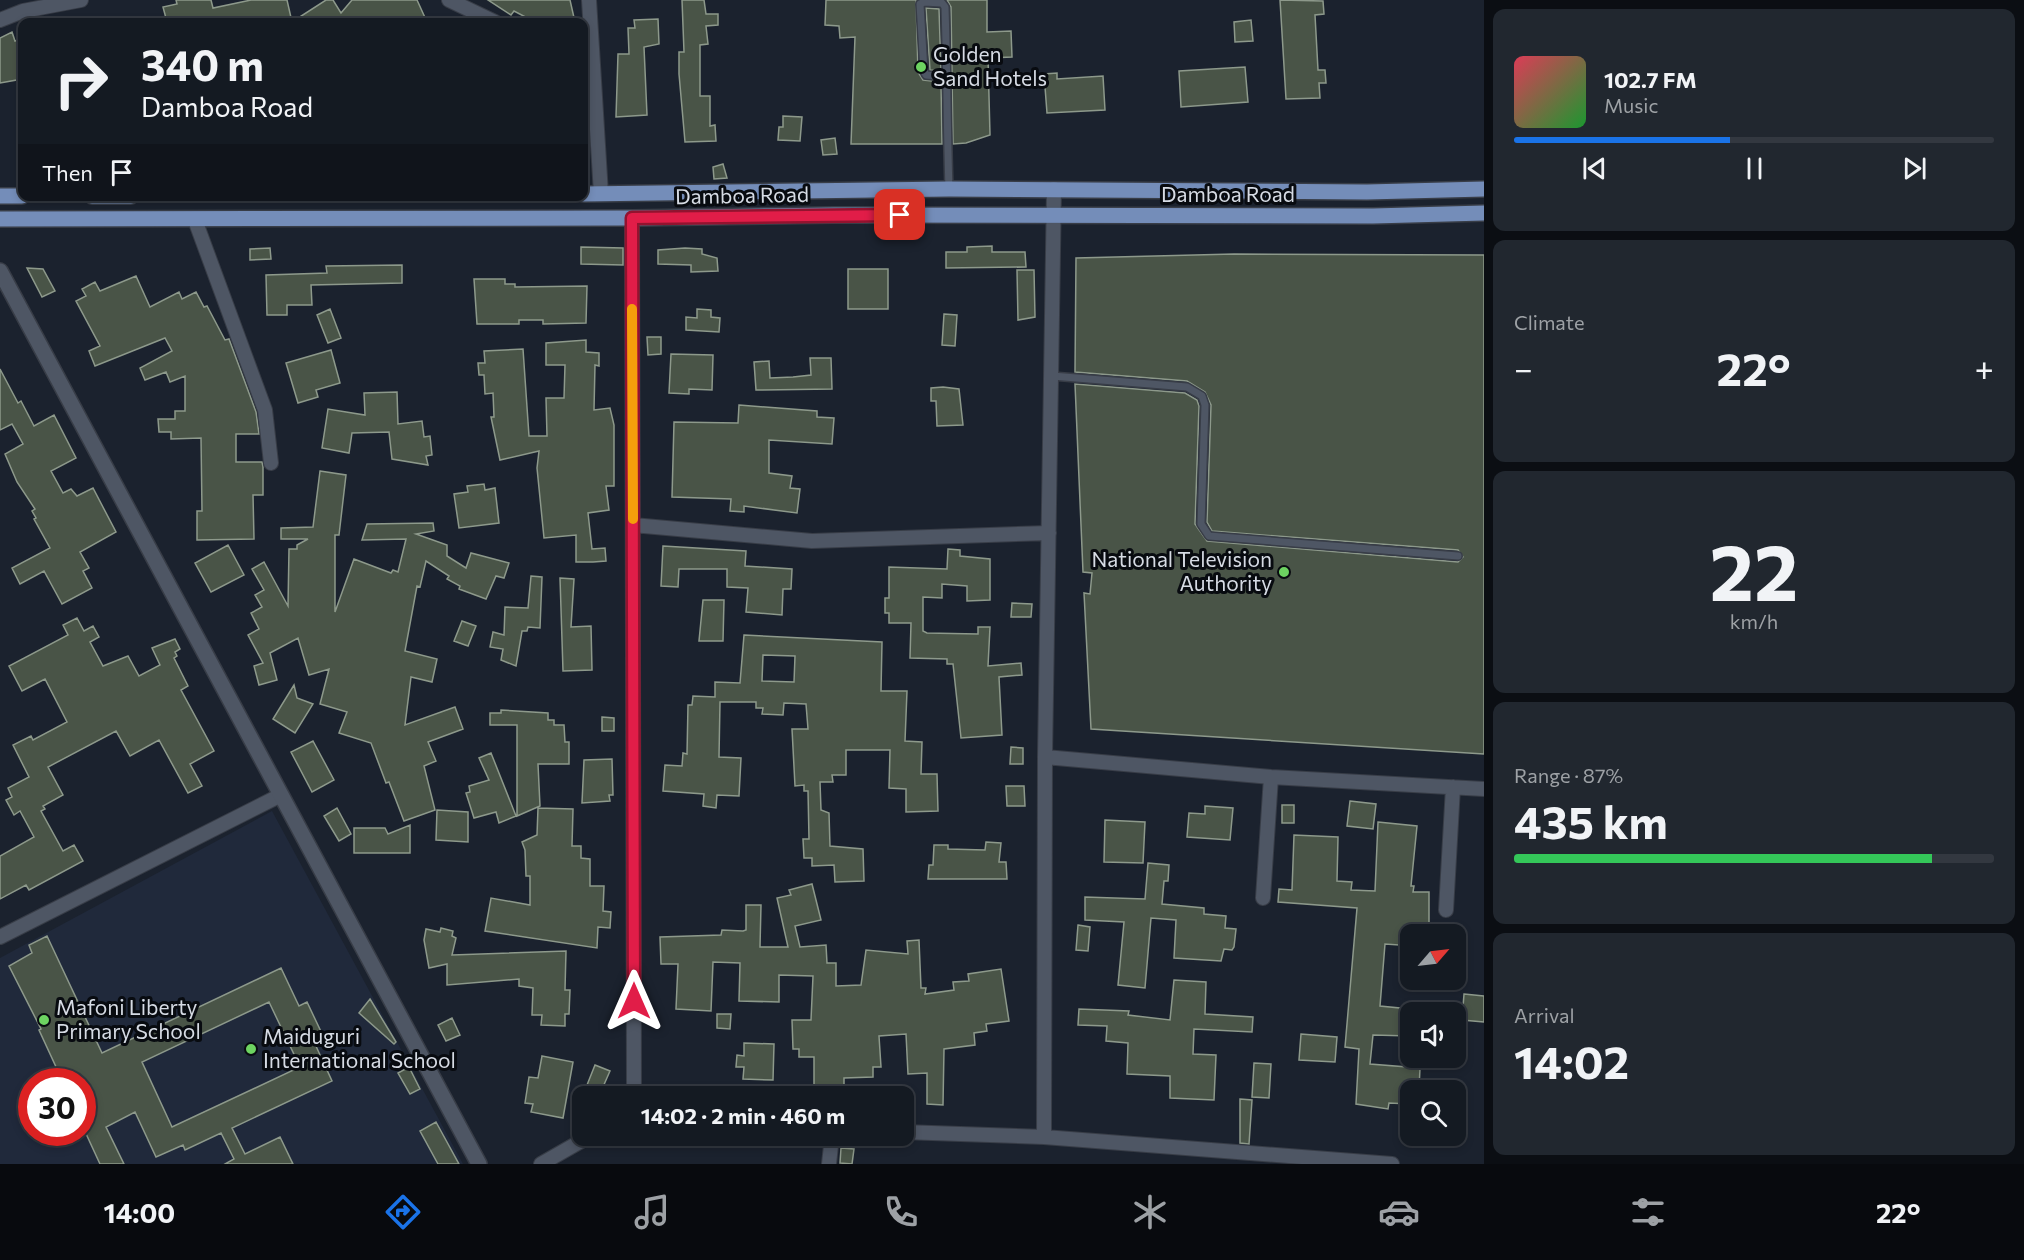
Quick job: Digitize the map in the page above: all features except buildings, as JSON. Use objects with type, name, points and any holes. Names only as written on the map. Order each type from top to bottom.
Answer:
[{"type":"main road","name":"Damboa Road","points":[[588,194],[949,189],[1356,192],[1484,189]]},
{"type":"main road","points":[[0,196],[18,196]]},
{"type":"main road","name":"Damboa Road","points":[[0,219],[1373,216],[1484,213]]},
{"type":"street","points":[[0,20],[21,6],[81,0]]},
{"type":"street","points":[[449,0],[487,18]]},
{"type":"street","points":[[589,0],[590,68],[601,194]]},
{"type":"street","points":[[1044,1137],[1045,757],[1054,189]]},
{"type":"street","points":[[632,218],[634,1086]]},
{"type":"street","points":[[195,220],[265,410],[271,463]]},
{"type":"street","points":[[0,271],[479,1164]]},
{"type":"street","points":[[633,525],[812,541],[1049,533]]},
{"type":"street","points":[[1045,757],[1271,777],[1484,789]]},
{"type":"street","points":[[1263,898],[1271,777]]},
{"type":"street","points":[[1446,910],[1453,787]]},
{"type":"street","points":[[0,937],[281,795]]},
{"type":"street","points":[[914,1132],[1044,1137],[1200,1157],[1392,1164]]},
{"type":"street","points":[[541,1164],[572,1146]]},
{"type":"street","points":[[829,1164],[831,1146]]},
{"type":"lane","points":[[947,77],[926,75],[924,71],[920,4],[924,2],[942,3],[945,7],[947,77],[949,189]]},
{"type":"lane","points":[[1052,376],[1187,387],[1202,396],[1205,405],[1201,524],[1209,536],[1458,556]]},
{"type":"shaded area","name":"Maiduguri International School","points":[[272,811],[463,1164],[0,1164],[0,958]]},
{"type":"slow traffic","points":[[632,309],[633,519]]},
{"type":"place","name":"Golden Sand Hotels","points":[[921,67]]},
{"type":"place","name":"National Television Authority","points":[[1284,572]]},
{"type":"place","name":"Mafoni Liberty Primary School","points":[[44,1020]]},
{"type":"place","name":"Maiduguri International School","points":[[251,1049]]},
{"type":"route","points":[[634,1001],[632,218],[900,215]]}]
